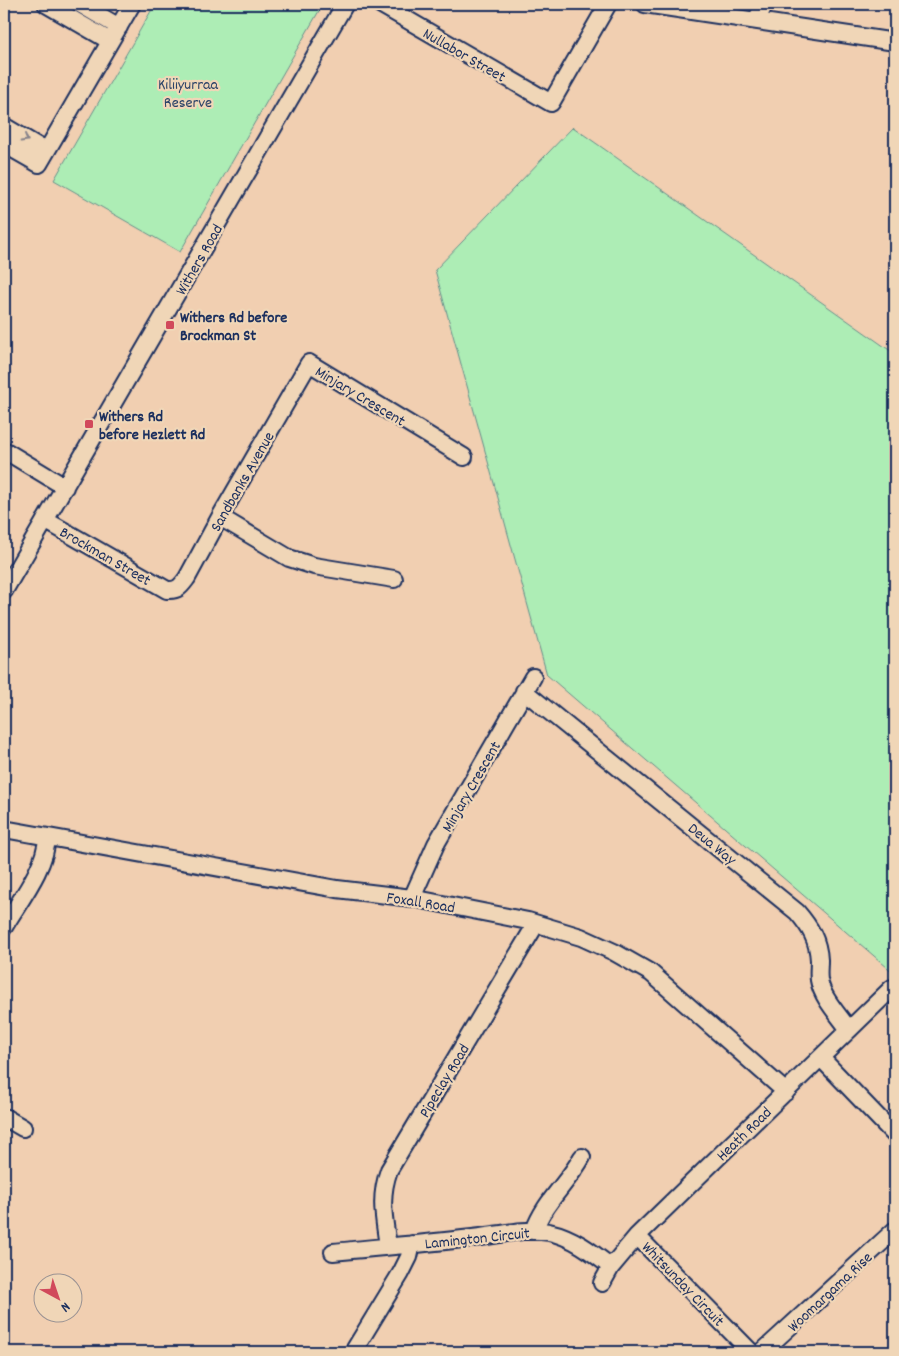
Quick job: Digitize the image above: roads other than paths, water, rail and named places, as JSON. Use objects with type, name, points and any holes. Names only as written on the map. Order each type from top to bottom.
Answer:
[{"type":"street","points":[[46,4],[110,41]]},
{"type":"street","points":[[80,4],[119,26]]},
{"type":"street","points":[[43,158],[132,4]]},
{"type":"street","name":"Withers Road","points":[[4,591],[345,4]]},
{"type":"street","name":"Nullabor Street","points":[[380,4],[551,103],[608,4]]},
{"type":"street","points":[[645,4],[895,42]]},
{"type":"street","points":[[756,20],[765,4]]},
{"type":"street","points":[[4,126],[43,158]]},
{"type":"street","points":[[4,144],[43,158]]},
{"type":"street","name":"Minjary Crescent","points":[[309,363],[464,457]]},
{"type":"street","name":"Sandbanks Avenue","points":[[168,590],[175,590],[184,582],[309,363]]},
{"type":"street","points":[[4,450],[65,487]]},
{"type":"street","points":[[220,517],[289,558],[314,566],[394,579]]},
{"type":"street","name":"Brockman Street","points":[[45,520],[168,590]]},
{"type":"street","name":"Minjary Crescent","points":[[412,898],[436,844],[533,677]]},
{"type":"street","name":"Deua Way","points":[[524,691],[797,912],[807,923],[814,936],[819,961],[818,980],[823,992],[849,1030]]},
{"type":"street","name":"Foxall Road","points":[[4,830],[337,889],[412,898],[536,924],[581,937],[614,952],[651,973],[786,1092]]},
{"type":"street","points":[[4,927],[40,866],[46,849],[47,837]]},
{"type":"street","name":"Pipeclay Road","points":[[388,1246],[382,1206],[383,1186],[389,1170],[536,924]]},
{"type":"street","name":"Heath Road","points":[[602,1283],[610,1267],[637,1236],[892,988]]},
{"type":"street","points":[[821,1058],[895,1135]]},
{"type":"street","points":[[4,1117],[23,1128]]},
{"type":"street","points":[[534,1231],[544,1207],[575,1169],[582,1157]]},
{"type":"street","name":"Woomargama Rise","points":[[762,1352],[895,1230]]},
{"type":"street","name":"Lamington Circuit","points":[[333,1252],[481,1237],[518,1231],[534,1231],[548,1232],[580,1244],[610,1267]]},
{"type":"street","name":"Whitsunday Circuit","points":[[637,1236],[751,1352]]},
{"type":"street","points":[[353,1352],[401,1273],[409,1257],[412,1244]]},
{"type":"place","name":"Withers Rd before Brockman St","points":[[170,325]]},
{"type":"place","name":"Withers Rd before Hezlett Rd","points":[[89,424]]},
{"type":"park label","name":"Kiliiyurraa Reserve","points":[[188,92]]}]
